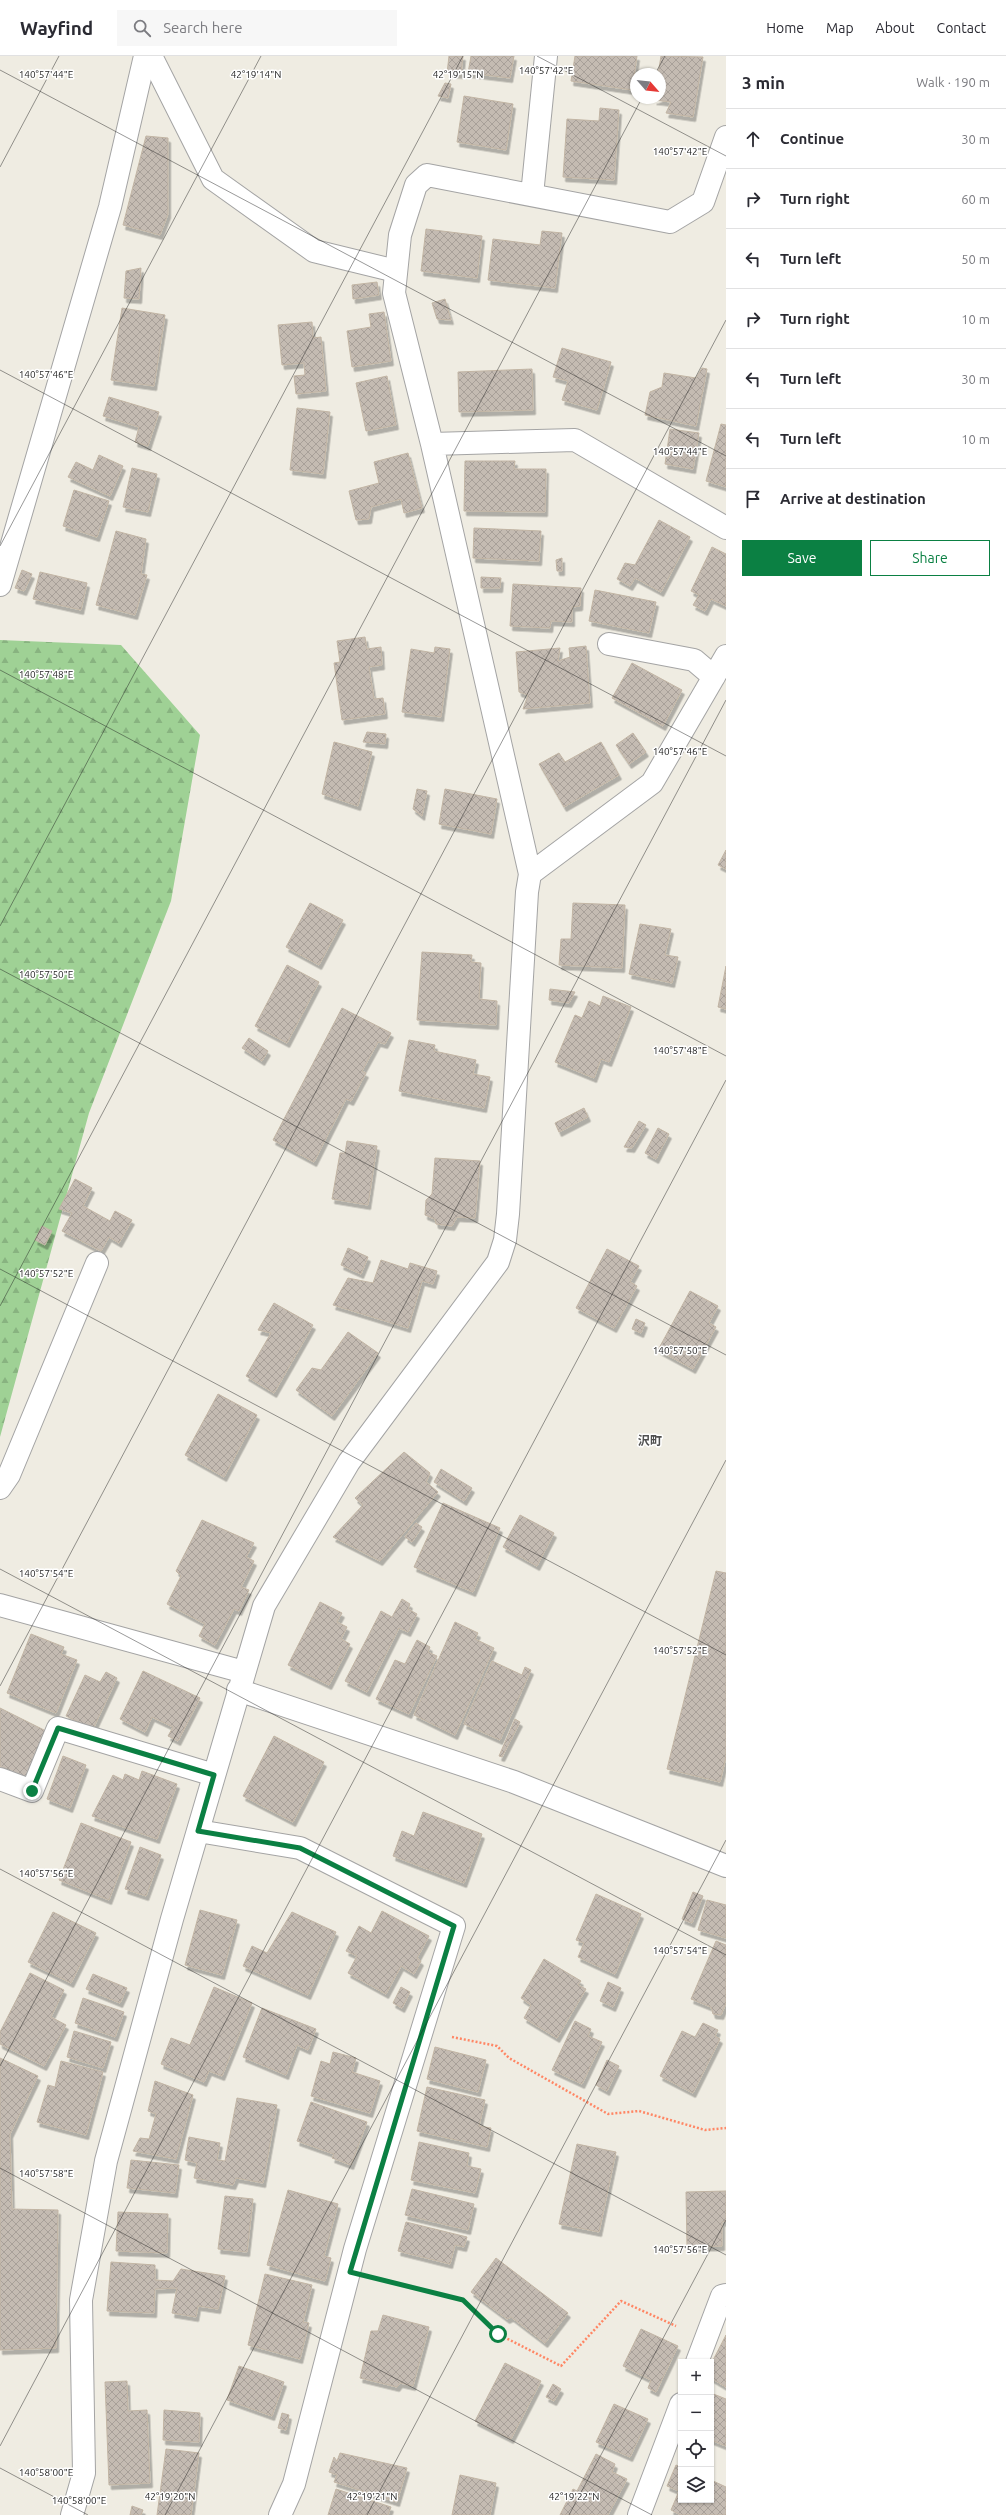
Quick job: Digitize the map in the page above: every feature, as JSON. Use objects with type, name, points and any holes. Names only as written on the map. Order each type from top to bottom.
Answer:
[{"type":"street","points":[[0,585],[110,207],[145,56]]},
{"type":"street","points":[[151,56],[174,98],[213,179],[314,251],[396,271]]},
{"type":"street","points":[[532,195],[546,56]]},
{"type":"street","points":[[72,2515],[84,2473],[81,2300],[106,2161],[198,1831],[264,1606],[350,1462],[498,1262],[504,1240],[508,1214],[524,938],[530,874],[432,444],[394,293],[400,235],[416,185],[427,175],[670,222],[703,202],[726,137]]},
{"type":"street","points":[[432,444],[575,440],[726,528]]},
{"type":"street","points":[[609,644],[694,660],[714,677]]},
{"type":"street","points":[[530,874],[652,783],[726,656]]},
{"type":"street","points":[[0,1488],[9,1475],[97,1263]]},
{"type":"street","points":[[0,1605],[241,1681],[514,1782],[726,1866]]},
{"type":"street","points":[[0,1779],[32,1791],[58,1728],[214,1775]]},
{"type":"street","points":[[198,1831],[300,1848],[454,1926],[350,2272],[294,2484],[280,2515]]},
{"type":"street","points":[[698,2359],[722,2296],[726,2295]]},
{"type":"street","points":[[639,2515],[678,2412]]},
{"type":"path","points":[[422,2030],[497,2046],[509,2058],[608,2114],[639,2112],[705,2130],[726,2128]]},
{"type":"path","points":[[350,2272],[463,2300],[498,2334],[561,2366],[621,2302],[706,2339]]},
{"type":"green space","points":[[0,640],[121,645],[200,735],[171,901],[89,1113],[0,1437]]},
{"type":"building","points":[[449,56],[463,56],[461,74],[447,73]]},
{"type":"building","points":[[471,56],[514,56],[510,78],[468,73]]},
{"type":"building","points":[[575,56],[637,56],[635,68],[630,68],[630,90],[571,81]]},
{"type":"building","points":[[661,56],[703,57],[693,117],[666,113],[671,102],[666,101],[666,68],[659,68]]},
{"type":"building","points":[[445,83],[451,84],[448,98],[438,96]]},
{"type":"building","points":[[464,96],[513,104],[506,150],[457,142]]},
{"type":"building","points":[[600,108],[619,110],[614,180],[563,177],[567,119],[599,121]]},
{"type":"building","points":[[146,136],[168,138],[168,214],[160,235],[123,225]]},
{"type":"building","points":[[426,229],[482,236],[477,278],[421,271]]},
{"type":"building","points":[[542,231],[562,233],[555,288],[488,280],[493,239],[540,245]]},
{"type":"building","points":[[141,268],[139,299],[124,298],[126,271]]},
{"type":"building","points":[[377,282],[379,295],[353,299],[352,285]]},
{"type":"building","points":[[445,299],[451,320],[437,319],[432,303]]},
{"type":"building","points":[[122,308],[165,315],[154,386],[111,380]]},
{"type":"building","points":[[384,312],[391,361],[352,367],[347,331],[371,327],[369,314]]},
{"type":"building","points":[[312,322],[313,338],[321,337],[326,391],[296,394],[294,376],[305,375],[304,363],[282,365],[278,325]]},
{"type":"building","points":[[562,348],[611,362],[597,410],[562,400],[568,381],[553,377]]},
{"type":"building","points":[[702,368],[707,369],[696,426],[645,415],[650,392],[662,387],[664,373],[696,378]]},
{"type":"building","points":[[532,369],[533,410],[459,412],[458,372]]},
{"type":"building","points":[[387,376],[396,425],[366,431],[356,383]]},
{"type":"building","points":[[109,397],[159,412],[148,446],[135,442],[139,427],[103,416]]},
{"type":"building","points":[[297,408],[330,412],[323,474],[290,470]]},
{"type":"building","points":[[721,424],[726,425],[726,487],[706,481]]},
{"type":"building","points":[[670,429],[699,433],[693,469],[665,464]]},
{"type":"building","points":[[408,453],[422,508],[404,513],[401,499],[371,507],[369,519],[356,520],[349,491],[379,483],[374,462]]},
{"type":"building","points":[[99,455],[123,466],[110,496],[68,477],[76,462],[93,470]]},
{"type":"building","points":[[465,461],[515,461],[514,469],[546,469],[545,512],[464,511]]},
{"type":"building","points":[[132,468],[157,474],[148,512],[123,507]]},
{"type":"building","points":[[74,490],[109,501],[97,537],[63,526]]},
{"type":"building","points":[[659,520],[690,537],[661,592],[635,578],[630,586],[617,579],[625,563],[635,565]]},
{"type":"building","points":[[474,528],[541,531],[539,561],[473,558]]},
{"type":"building","points":[[116,531],[146,539],[141,574],[147,575],[135,615],[96,605]]},
{"type":"building","points":[[712,547],[726,554],[726,606],[711,599],[705,611],[693,605],[699,595],[691,591]]},
{"type":"building","points":[[562,558],[562,571],[557,571],[556,560]]},
{"type":"building","points":[[22,570],[32,574],[24,591],[15,588]]},
{"type":"building","points":[[40,572],[87,583],[81,610],[33,599]]},
{"type":"building","points":[[481,577],[501,578],[500,588],[481,588]]},
{"type":"building","points":[[513,584],[581,588],[580,606],[572,607],[572,622],[551,621],[550,628],[510,626]]},
{"type":"building","points":[[595,590],[656,602],[649,633],[589,621]]},
{"type":"building","points":[[365,637],[367,649],[381,647],[382,665],[369,667],[374,699],[383,698],[385,714],[342,720],[334,663],[340,662],[337,641]]},
{"type":"building","points":[[586,646],[590,703],[523,709],[528,695],[519,692],[516,652],[560,648],[558,661],[570,657],[569,648]]},
{"type":"building","points":[[435,647],[450,649],[441,717],[402,712],[411,649],[434,653]]},
{"type":"building","points":[[632,663],[682,690],[663,726],[612,698]]},
{"type":"building","points":[[367,732],[386,734],[385,744],[363,742]]},
{"type":"building","points":[[633,733],[646,752],[629,764],[616,745]]},
{"type":"building","points":[[334,742],[372,752],[358,806],[322,794]]},
{"type":"building","points":[[601,742],[619,775],[564,807],[539,764],[559,753],[565,762]]},
{"type":"building","points":[[417,789],[427,791],[422,816],[413,809]]},
{"type":"building","points":[[445,789],[497,799],[491,834],[439,824]]},
{"type":"building","points":[[726,850],[726,869],[718,865]]},
{"type":"building","points":[[310,903],[343,920],[319,965],[286,947]]},
{"type":"building","points":[[573,903],[625,905],[622,968],[559,965],[561,939],[571,939]]},
{"type":"building","points":[[640,924],[671,929],[665,955],[678,957],[672,983],[629,974]]},
{"type":"building","points":[[422,952],[472,955],[471,962],[481,963],[479,999],[497,1001],[496,1025],[417,1020]]},
{"type":"building","points":[[287,965],[319,982],[287,1043],[255,1026]]},
{"type":"building","points":[[726,966],[726,1009],[718,1007]]},
{"type":"building","points":[[550,989],[575,992],[569,1003],[549,1000]]},
{"type":"building","points":[[603,996],[631,1007],[609,1062],[601,1059],[594,1078],[555,1062],[575,1015],[582,1018],[589,1001],[600,1006]]},
{"type":"building","points":[[342,1008],[391,1033],[385,1044],[378,1042],[362,1071],[366,1073],[351,1101],[346,1099],[314,1162],[273,1140]]},
{"type":"building","points":[[249,1038],[268,1051],[262,1061],[242,1048]]},
{"type":"building","points":[[409,1040],[435,1045],[434,1051],[476,1060],[473,1074],[490,1077],[484,1108],[399,1091]]},
{"type":"building","points":[[584,1108],[588,1117],[559,1132],[555,1123]]},
{"type":"building","points":[[639,1121],[646,1125],[632,1148],[624,1147]]},
{"type":"building","points":[[658,1128],[669,1134],[656,1159],[645,1153]]},
{"type":"building","points":[[347,1141],[377,1146],[368,1205],[332,1199],[340,1153],[345,1153]]},
{"type":"building","points":[[435,1158],[480,1161],[475,1218],[457,1217],[452,1226],[436,1224],[435,1219],[425,1215],[426,1200],[432,1194]]},
{"type":"building","points":[[75,1179],[92,1188],[83,1206],[110,1221],[115,1211],[132,1220],[119,1243],[109,1237],[101,1251],[62,1231],[72,1213],[59,1209]]},
{"type":"building","points":[[42,1226],[52,1231],[45,1245],[35,1240]]},
{"type":"building","points":[[348,1248],[368,1257],[361,1274],[341,1265]]},
{"type":"building","points":[[607,1249],[639,1266],[630,1282],[637,1286],[614,1328],[576,1308]]},
{"type":"building","points":[[381,1260],[408,1269],[410,1263],[437,1271],[433,1284],[422,1281],[408,1328],[333,1305],[348,1278],[373,1283]]},
{"type":"building","points":[[690,1291],[718,1306],[709,1323],[716,1327],[693,1369],[658,1350]]},
{"type":"building","points":[[274,1303],[313,1325],[274,1393],[246,1376],[271,1333],[258,1330]]},
{"type":"building","points":[[636,1319],[645,1323],[641,1333],[632,1329]]},
{"type":"building","points":[[348,1332],[378,1353],[332,1416],[296,1390],[312,1368],[321,1370]]},
{"type":"building","points":[[218,1394],[257,1415],[224,1477],[185,1455]]},
{"type":"building","points":[[404,1452],[430,1473],[426,1482],[438,1492],[380,1561],[333,1537],[363,1505],[355,1498]]},
{"type":"building","points":[[441,1469],[472,1488],[464,1501],[434,1482]]},
{"type":"building","points":[[443,1503],[500,1528],[473,1592],[414,1567]]},
{"type":"building","points":[[520,1515],[554,1533],[537,1566],[503,1547]]},
{"type":"building","points":[[202,1520],[254,1543],[246,1557],[254,1561],[241,1587],[249,1590],[239,1611],[234,1609],[215,1645],[199,1636],[205,1624],[167,1604],[181,1576],[176,1571]]},
{"type":"building","points":[[416,1523],[422,1527],[412,1542],[405,1537]]},
{"type":"building","points":[[716,1571],[726,1573],[726,1757],[720,1782],[667,1769]]},
{"type":"building","points":[[402,1599],[410,1604],[408,1609],[417,1614],[408,1632],[399,1628],[367,1692],[345,1681],[381,1611],[392,1617]]},
{"type":"building","points":[[320,1602],[342,1613],[337,1622],[347,1627],[341,1639],[350,1644],[329,1685],[288,1665]]},
{"type":"building","points":[[455,1622],[478,1633],[475,1639],[494,1648],[455,1735],[414,1715]]},
{"type":"building","points":[[31,1634],[64,1647],[61,1654],[77,1660],[56,1713],[7,1693]]},
{"type":"building","points":[[417,1640],[430,1647],[428,1652],[437,1656],[409,1714],[376,1699],[395,1660],[405,1664]]},
{"type":"building","points":[[492,1661],[522,1675],[525,1667],[531,1670],[500,1740],[464,1724]]},
{"type":"building","points":[[143,1671],[200,1698],[178,1741],[168,1736],[173,1727],[152,1717],[145,1732],[120,1719]]},
{"type":"building","points":[[106,1672],[117,1678],[93,1729],[66,1716],[85,1675],[100,1682]]},
{"type":"building","points":[[0,1708],[50,1733],[27,1779],[0,1766]]},
{"type":"building","points":[[515,1719],[520,1722],[502,1757],[499,1756]]},
{"type":"building","points":[[274,1736],[324,1762],[293,1822],[243,1796]]},
{"type":"building","points":[[63,1756],[86,1765],[70,1808],[47,1799]]},
{"type":"building","points":[[142,1771],[177,1784],[157,1839],[92,1816],[113,1775],[123,1780],[125,1774],[139,1780]]},
{"type":"building","points":[[423,1812],[482,1834],[464,1883],[393,1856],[402,1831],[414,1836]]},
{"type":"building","points":[[81,1823],[131,1842],[109,1900],[59,1880]]},
{"type":"building","points":[[140,1847],[161,1855],[146,1896],[125,1889]]},
{"type":"building","points":[[693,1892],[703,1896],[692,1923],[682,1919]]},
{"type":"building","points":[[596,1894],[641,1914],[615,1974],[578,1957],[584,1943],[576,1940]]},
{"type":"building","points":[[707,1900],[726,1905],[726,1938],[698,1930]]},
{"type":"building","points":[[200,1910],[237,1920],[222,1975],[185,1965]]},
{"type":"building","points":[[382,1911],[429,1936],[417,1958],[421,1961],[414,1974],[401,1966],[386,1994],[348,1973],[357,1956],[346,1951],[359,1926],[371,1933]]},
{"type":"building","points":[[53,1912],[96,1933],[71,1983],[28,1962]]},
{"type":"building","points":[[292,1912],[336,1932],[308,1995],[243,1966],[252,1946],[267,1953]]},
{"type":"building","points":[[716,1941],[726,1945],[726,2003],[721,2015],[713,2014],[711,2007],[691,1999]]},
{"type":"building","points":[[544,1959],[581,1981],[578,1985],[586,1989],[557,2038],[524,2018],[531,2005],[521,1998]]},
{"type":"building","points":[[30,1973],[64,1990],[51,2017],[66,2025],[44,2066],[0,2044],[0,2032]]},
{"type":"building","points":[[93,1974],[127,1988],[120,2003],[86,1989]]},
{"type":"building","points":[[608,1982],[621,1988],[613,2007],[600,2001]]},
{"type":"building","points":[[214,1987],[252,2003],[222,2076],[209,2071],[204,2082],[161,2064],[171,2038],[190,2045]]},
{"type":"building","points":[[401,1987],[410,1992],[402,2008],[393,2003]]},
{"type":"building","points":[[83,1998],[124,2012],[115,2037],[75,2023]]},
{"type":"building","points":[[262,2008],[316,2029],[308,2050],[297,2045],[286,2075],[243,2057]]},
{"type":"building","points":[[575,2021],[591,2029],[588,2036],[602,2042],[582,2084],[552,2070]]},
{"type":"building","points":[[703,2023],[718,2030],[715,2036],[720,2039],[693,2093],[660,2076],[682,2031],[695,2037]]},
{"type":"building","points":[[74,2031],[111,2042],[103,2068],[67,2057]]},
{"type":"building","points":[[435,2047],[486,2060],[478,2092],[427,2079]]},
{"type":"building","points":[[333,2052],[356,2058],[352,2072],[380,2081],[370,2113],[311,2096],[321,2061],[330,2064]]},
{"type":"building","points":[[0,2058],[38,2076],[10,2134],[12,2209],[58,2210],[56,2348],[0,2350]]},
{"type":"building","points":[[607,2060],[619,2066],[607,2091],[596,2085]]},
{"type":"building","points":[[61,2061],[103,2072],[86,2135],[37,2122],[48,2085],[55,2087]]},
{"type":"building","points":[[155,2081],[193,2095],[176,2159],[133,2151],[140,2138],[149,2139],[156,2114],[148,2111]]},
{"type":"building","points":[[427,2087],[485,2100],[479,2126],[491,2128],[487,2147],[417,2131]]},
{"type":"building","points":[[237,2098],[277,2105],[263,2183],[236,2178],[233,2185],[194,2178],[197,2163],[185,2160],[189,2137],[220,2143],[217,2160],[225,2161]]},
{"type":"building","points":[[311,2102],[367,2122],[351,2165],[332,2158],[334,2154],[297,2141]]},
{"type":"building","points":[[419,2142],[469,2153],[467,2166],[481,2169],[475,2193],[411,2180]]},
{"type":"building","points":[[577,2144],[616,2152],[599,2232],[559,2224]]},
{"type":"building","points":[[131,2160],[179,2165],[175,2193],[127,2188]]},
{"type":"building","points":[[412,2189],[474,2204],[468,2230],[405,2215]]},
{"type":"building","points":[[288,2190],[338,2204],[324,2256],[331,2258],[325,2281],[267,2265]]},
{"type":"building","points":[[726,2191],[726,2221],[722,2222],[722,2246],[687,2247],[686,2192]]},
{"type":"building","points":[[225,2196],[253,2199],[247,2252],[218,2249]]},
{"type":"building","points":[[118,2212],[168,2214],[167,2253],[116,2251]]},
{"type":"building","points":[[406,2222],[467,2237],[464,2247],[455,2245],[450,2264],[398,2251]]},
{"type":"building","points":[[496,2258],[568,2313],[545,2343],[511,2317],[507,2319],[471,2292]]},
{"type":"building","points":[[111,2262],[155,2265],[155,2280],[173,2281],[181,2269],[225,2276],[218,2309],[198,2306],[196,2317],[172,2313],[177,2288],[155,2289],[154,2313],[107,2311]]},
{"type":"building","points":[[265,2274],[312,2285],[303,2322],[309,2323],[300,2359],[248,2345]]},
{"type":"building","points":[[383,2315],[429,2327],[413,2386],[400,2383],[397,2387],[360,2378],[371,2331],[378,2331]]},
{"type":"building","points":[[641,2329],[678,2346],[656,2392],[648,2388],[651,2380],[623,2366]]},
{"type":"building","points":[[726,2335],[726,2387],[714,2380],[714,2359]]},
{"type":"building","points":[[505,2363],[541,2381],[511,2439],[475,2421]]},
{"type":"building","points":[[239,2366],[284,2382],[272,2416],[227,2400]]},
{"type":"building","points":[[127,2381],[128,2411],[147,2410],[150,2483],[109,2485],[105,2382]]},
{"type":"building","points":[[553,2384],[561,2389],[554,2401],[546,2397]]},
{"type":"building","points":[[714,2394],[726,2399],[726,2446],[714,2441]]},
{"type":"building","points":[[614,2404],[648,2419],[630,2457],[596,2442]]},
{"type":"building","points":[[164,2410],[200,2413],[199,2442],[163,2440]]},
{"type":"building","points":[[282,2413],[289,2415],[286,2430],[278,2428]]},
{"type":"building","points":[[166,2449],[199,2453],[191,2515],[157,2515]]},
{"type":"building","points":[[340,2453],[407,2468],[397,2502],[334,2482],[337,2475],[329,2472],[334,2457],[337,2461]]},
{"type":"building","points":[[596,2454],[615,2464],[612,2472],[627,2479],[608,2515],[560,2515],[573,2489],[577,2491]]},
{"type":"building","points":[[676,2465],[678,2466],[678,2491],[667,2486]]},
{"type":"building","points":[[460,2475],[496,2483],[490,2515],[452,2515]]},
{"type":"building","points":[[714,2481],[726,2487],[726,2515],[681,2515],[671,2510],[678,2493],[678,2503],[714,2503]]},
{"type":"building","points":[[336,2489],[391,2507],[388,2515],[328,2515]]},
{"type":"building","points":[[132,2506],[143,2510],[141,2515],[130,2515]]},
{"type":"district","name":"沢町","points":[[650,1441]]},
{"type":"route","points":[[32,1791],[58,1728],[214,1775],[198,1831],[300,1848],[454,1926],[355,2249],[350,2272],[463,2300],[498,2334]]}]
